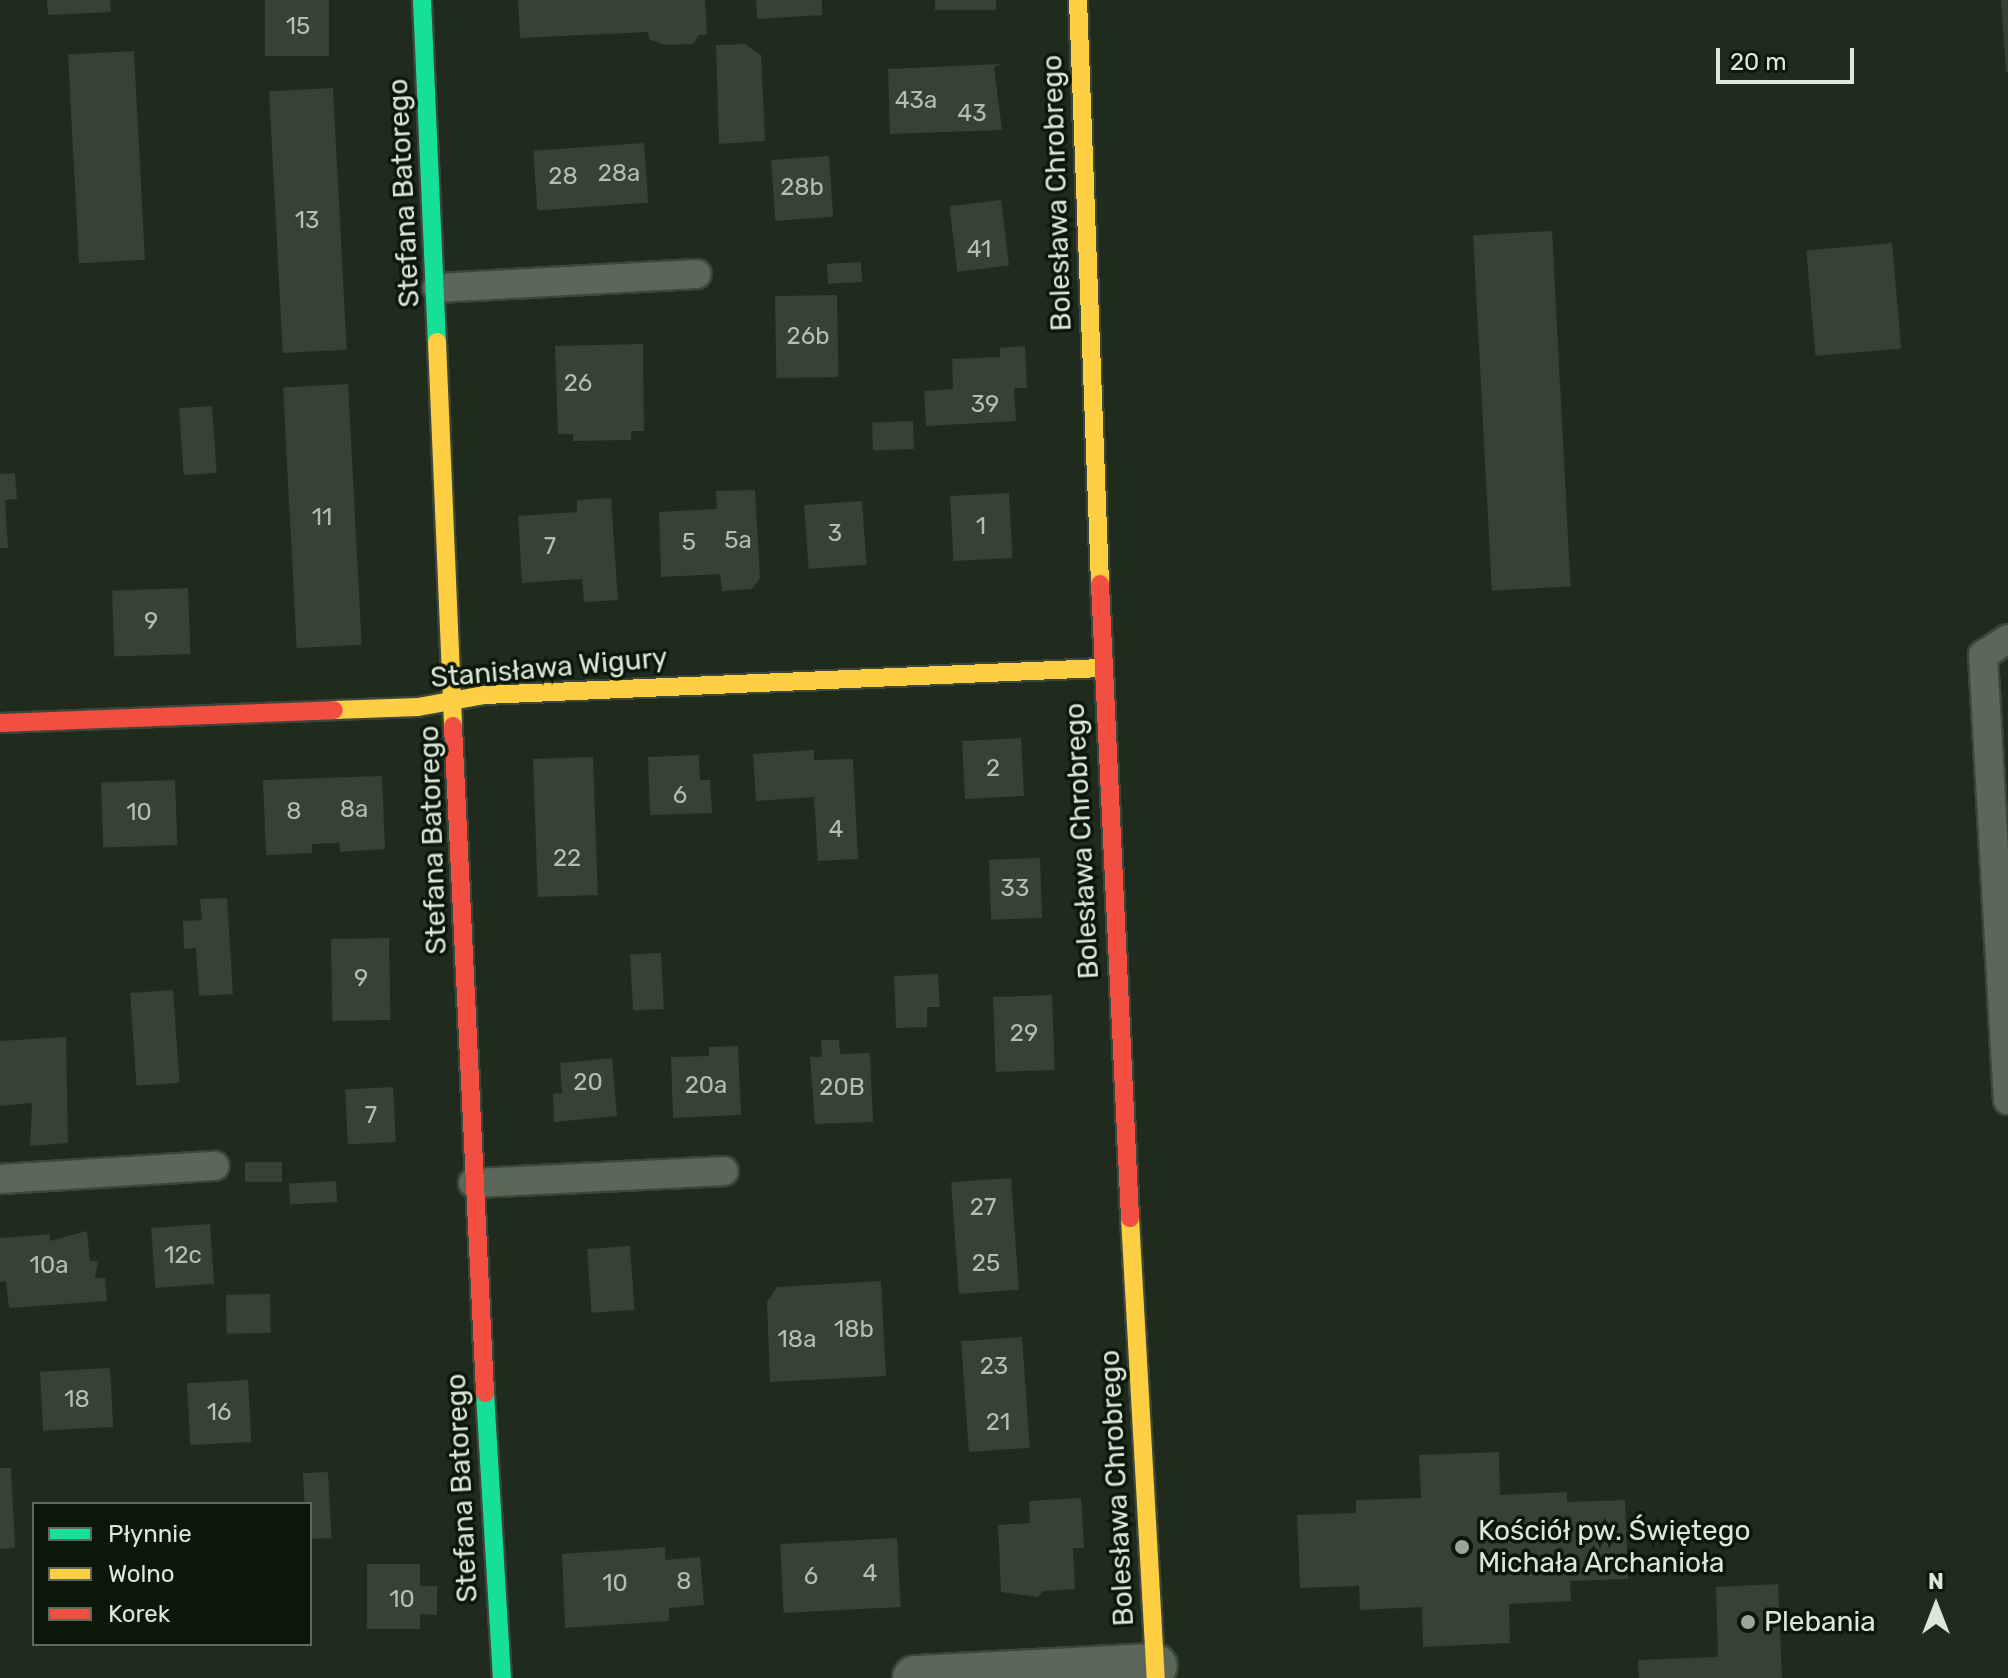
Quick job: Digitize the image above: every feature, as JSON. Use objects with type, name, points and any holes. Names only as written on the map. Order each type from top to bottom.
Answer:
[{"type":"street","name":"Stefana Batorego","points":[[422,0],[455,701],[473,1183],[502,1678]]},
{"type":"street","name":"Bolesława Chrobrego","points":[[1078,0],[1102,668],[1155,1672]]},
{"type":"street","name":"Stanisława Wigury","points":[[0,723],[455,701],[485,695],[768,680],[1102,668]]},
{"type":"street","points":[[915,1678],[1155,1672]]},
{"type":"lane","points":[[437,288],[697,274]]},
{"type":"lane","points":[[2008,639],[1983,655],[2008,1100]]},
{"type":"lane","points":[[0,1179],[215,1166]]},
{"type":"lane","points":[[473,1183],[724,1171]]},
{"type":"building","points":[[47,0],[110,0],[111,12],[48,15]]},
{"type":"building","points":[[265,0],[329,0],[329,56],[265,56]]},
{"type":"building","points":[[518,0],[705,0],[707,35],[699,35],[693,44],[664,45],[649,39],[648,32],[520,38]]},
{"type":"building","points":[[756,0],[822,0],[822,15],[757,19]]},
{"type":"building","points":[[935,0],[996,0],[996,10],[935,10]]},
{"type":"building","points":[[2001,0],[2008,0],[2008,72],[2006,72]]},
{"type":"building","points":[[745,44],[761,55],[765,141],[719,144],[716,45]]},
{"type":"building","points":[[134,51],[145,260],[79,263],[68,54]]},
{"type":"building","points":[[1001,64],[994,67],[1002,130],[890,134],[888,69]]},
{"type":"building","points":[[333,88],[347,350],[283,353],[269,91]]},
{"type":"building","points":[[644,143],[648,203],[537,211],[533,151]]},
{"type":"building","points":[[829,156],[833,217],[775,221],[771,160]]},
{"type":"building","points":[[1001,200],[1009,266],[957,272],[949,206]]},
{"type":"building","points":[[1552,231],[1571,587],[1492,591],[1473,235]]},
{"type":"building","points":[[1892,243],[1901,349],[1816,356],[1806,250]]},
{"type":"building","points":[[861,262],[862,282],[828,284],[827,264]]},
{"type":"building","points":[[837,295],[838,377],[776,378],[775,296]]},
{"type":"building","points":[[643,344],[644,431],[631,431],[631,440],[573,441],[573,434],[558,434],[555,346]]},
{"type":"building","points":[[1025,346],[1027,388],[1014,388],[1016,421],[926,426],[924,391],[953,389],[952,359],[1000,357],[1000,348]]},
{"type":"building","points":[[348,384],[362,645],[297,648],[283,387]]},
{"type":"building","points":[[212,406],[217,473],[184,475],[179,408]]},
{"type":"building","points":[[913,421],[914,449],[873,450],[872,422]]},
{"type":"building","points":[[15,473],[17,499],[5,500],[8,548],[0,548],[0,474]]},
{"type":"building","points":[[755,490],[760,578],[752,589],[722,591],[720,574],[661,577],[659,512],[717,509],[716,491]]},
{"type":"building","points":[[1009,493],[1012,558],[953,561],[950,496]]},
{"type":"building","points":[[611,498],[618,600],[584,602],[582,579],[522,583],[518,516],[577,512],[577,500]]},
{"type":"building","points":[[862,501],[866,565],[809,569],[804,505]]},
{"type":"building","points":[[188,588],[190,654],[114,657],[112,591]]},
{"type":"building","points":[[1021,738],[1024,796],[965,799],[962,741]]},
{"type":"building","points":[[814,750],[814,760],[853,759],[858,859],[818,861],[814,797],[756,801],[753,754]]},
{"type":"building","points":[[699,755],[700,780],[710,780],[712,813],[650,815],[648,757]]},
{"type":"building","points":[[593,757],[598,895],[538,897],[533,759]]},
{"type":"building","points":[[382,776],[385,849],[340,852],[339,843],[312,844],[312,853],[266,855],[263,780]]},
{"type":"building","points":[[175,780],[177,845],[103,848],[101,783]]},
{"type":"building","points":[[1040,858],[1042,918],[991,920],[989,860]]},
{"type":"building","points":[[227,898],[233,994],[199,996],[196,948],[184,949],[183,921],[202,920],[200,899]]},
{"type":"building","points":[[389,938],[390,1020],[332,1021],[331,939]]},
{"type":"building","points":[[661,953],[664,1009],[633,1011],[630,955]]},
{"type":"building","points":[[938,974],[940,1007],[927,1007],[927,1027],[896,1028],[894,976]]},
{"type":"building","points":[[173,990],[179,1083],[137,1086],[130,993]]},
{"type":"building","points":[[1052,995],[1055,1070],[996,1072],[993,997]]},
{"type":"building","points":[[66,1037],[68,1143],[30,1146],[32,1103],[0,1106],[0,1041]]},
{"type":"building","points":[[821,1040],[839,1040],[840,1054],[870,1053],[873,1122],[815,1124],[810,1057],[822,1057]]},
{"type":"building","points":[[738,1046],[741,1115],[673,1118],[671,1057],[709,1056],[709,1047]]},
{"type":"building","points":[[612,1058],[617,1116],[554,1122],[553,1094],[562,1093],[560,1063]]},
{"type":"building","points":[[393,1087],[396,1142],[348,1144],[345,1090]]},
{"type":"building","points":[[245,1162],[282,1162],[282,1182],[245,1182]]},
{"type":"building","points":[[1011,1178],[1019,1290],[959,1294],[951,1182]]},
{"type":"building","points":[[336,1181],[337,1202],[290,1204],[289,1183]]},
{"type":"building","points":[[210,1224],[214,1284],[155,1288],[151,1228]]},
{"type":"building","points":[[87,1231],[90,1261],[98,1261],[95,1278],[105,1278],[107,1301],[9,1308],[6,1281],[0,1282],[0,1238],[50,1234],[50,1241]]},
{"type":"building","points":[[630,1246],[634,1310],[592,1313],[587,1249]]},
{"type":"building","points":[[881,1281],[886,1376],[770,1382],[767,1302],[777,1287]]},
{"type":"building","points":[[270,1294],[271,1333],[227,1334],[226,1295]]},
{"type":"building","points":[[1022,1337],[1030,1448],[969,1452],[961,1341]]},
{"type":"building","points":[[110,1368],[113,1427],[43,1431],[40,1372]]},
{"type":"building","points":[[248,1380],[251,1442],[190,1445],[187,1383]]},
{"type":"building","name":"Kościół pw. Świętego Michała Archanioła","points":[[1499,1452],[1500,1495],[1567,1492],[1567,1502],[1625,1500],[1628,1579],[1570,1581],[1571,1601],[1509,1604],[1510,1643],[1423,1647],[1422,1607],[1360,1610],[1359,1586],[1300,1588],[1297,1515],[1356,1513],[1356,1500],[1421,1498],[1419,1455]]},
{"type":"building","points":[[0,1468],[11,1468],[15,1548],[0,1549]]},
{"type":"building","points":[[328,1472],[331,1538],[312,1539],[312,1502],[305,1502],[303,1473]]},
{"type":"building","points":[[1081,1498],[1084,1548],[1073,1548],[1075,1589],[1043,1591],[1038,1597],[1001,1592],[998,1525],[1030,1523],[1029,1501]]},
{"type":"building","points":[[897,1538],[901,1607],[784,1613],[780,1544]]},
{"type":"building","points":[[665,1547],[665,1560],[700,1557],[704,1605],[669,1608],[669,1621],[565,1628],[562,1554]]},
{"type":"building","points":[[367,1564],[420,1564],[420,1586],[437,1586],[437,1615],[420,1614],[420,1629],[367,1629]]},
{"type":"building","name":"Plebania","points":[[1778,1584],[1782,1678],[1639,1678],[1638,1660],[1718,1657],[1716,1587]]},
{"type":"traffic: fast","points":[[422,0],[437,342]]},
{"type":"traffic: fast","points":[[485,1393],[502,1678]]},
{"type":"traffic: slow","points":[[1078,0],[1100,584]]},
{"type":"traffic: slow","points":[[437,342],[453,726]]},
{"type":"traffic: slow","points":[[334,710],[418,707],[485,695],[1102,668]]},
{"type":"traffic: slow","points":[[1130,1218],[1156,1678]]},
{"type":"traffic: jam","points":[[1100,584],[1130,1218]]},
{"type":"traffic: jam","points":[[0,723],[334,710]]},
{"type":"traffic: jam","points":[[453,726],[485,1393]]},
{"type":"place","name":"Kościół pw. Świętego Michała Archanioła","points":[[1462,1547]]},
{"type":"place","name":"Plebania","points":[[1748,1622]]}]
